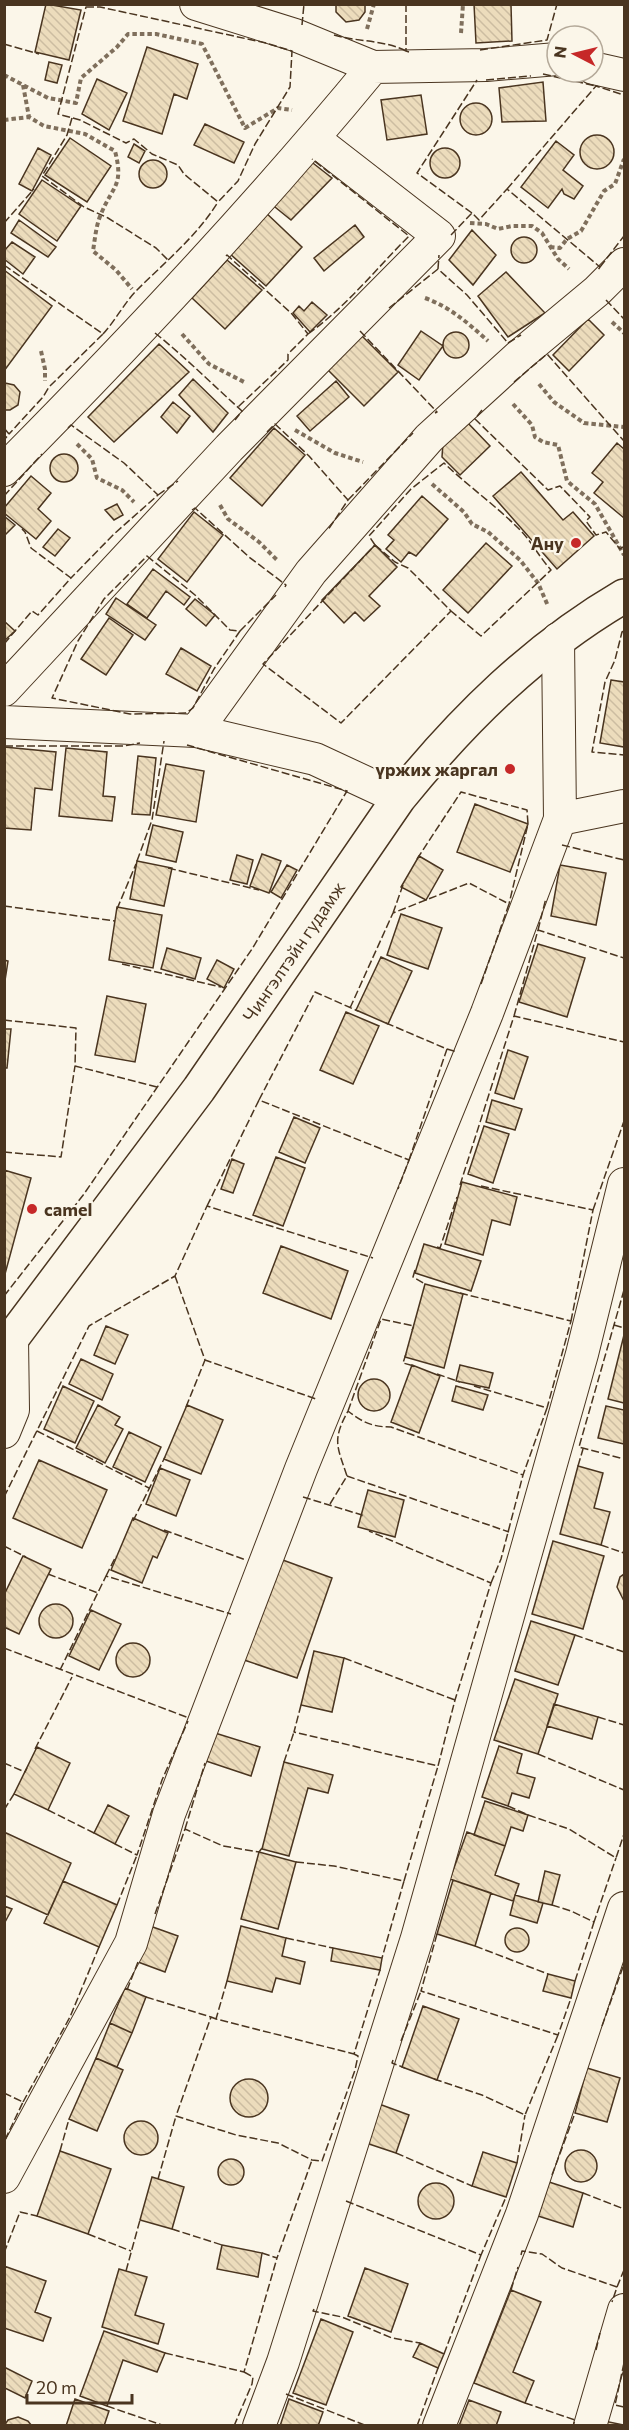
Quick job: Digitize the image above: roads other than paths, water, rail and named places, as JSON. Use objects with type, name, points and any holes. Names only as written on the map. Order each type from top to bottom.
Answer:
[{"type":"main road","name":"Чингэлтэйн гудамж","points":[[7,1342],[199,1089],[399,798],[430,760],[470,716],[509,679],[565,634],[624,596]]},
{"type":"street","points":[[196,4],[295,35],[373,68],[486,65],[545,60]]},
{"type":"street","points":[[4,470],[156,312],[324,127],[373,68]]},
{"type":"street","points":[[605,71],[624,75]]},
{"type":"street","points":[[4,690],[272,405],[439,236],[324,127]]},
{"type":"street","points":[[196,731],[302,585],[429,438],[514,361],[584,303],[624,264]]},
{"type":"street","points":[[4,2177],[131,1943],[169,1814],[301,1469],[486,1013],[560,819],[565,634]]},
{"type":"street","points":[[4,722],[196,731],[315,759],[399,798]]},
{"type":"street","points":[[560,819],[624,806]]},
{"type":"street","points":[[259,2426],[283,2362],[417,1938],[582,1354],[624,1184]]},
{"type":"street","points":[[4,1432],[12,1410],[7,1342]]},
{"type":"street","points":[[439,2426],[522,2214],[624,1908]]},
{"type":"street","points":[[590,2426],[624,2310]]},
{"type":"place","name":"Ану","points":[[576,543]]},
{"type":"place","name":"үржих жаргал","points":[[510,769]]},
{"type":"place","name":"camel","points":[[32,1209]]}]
